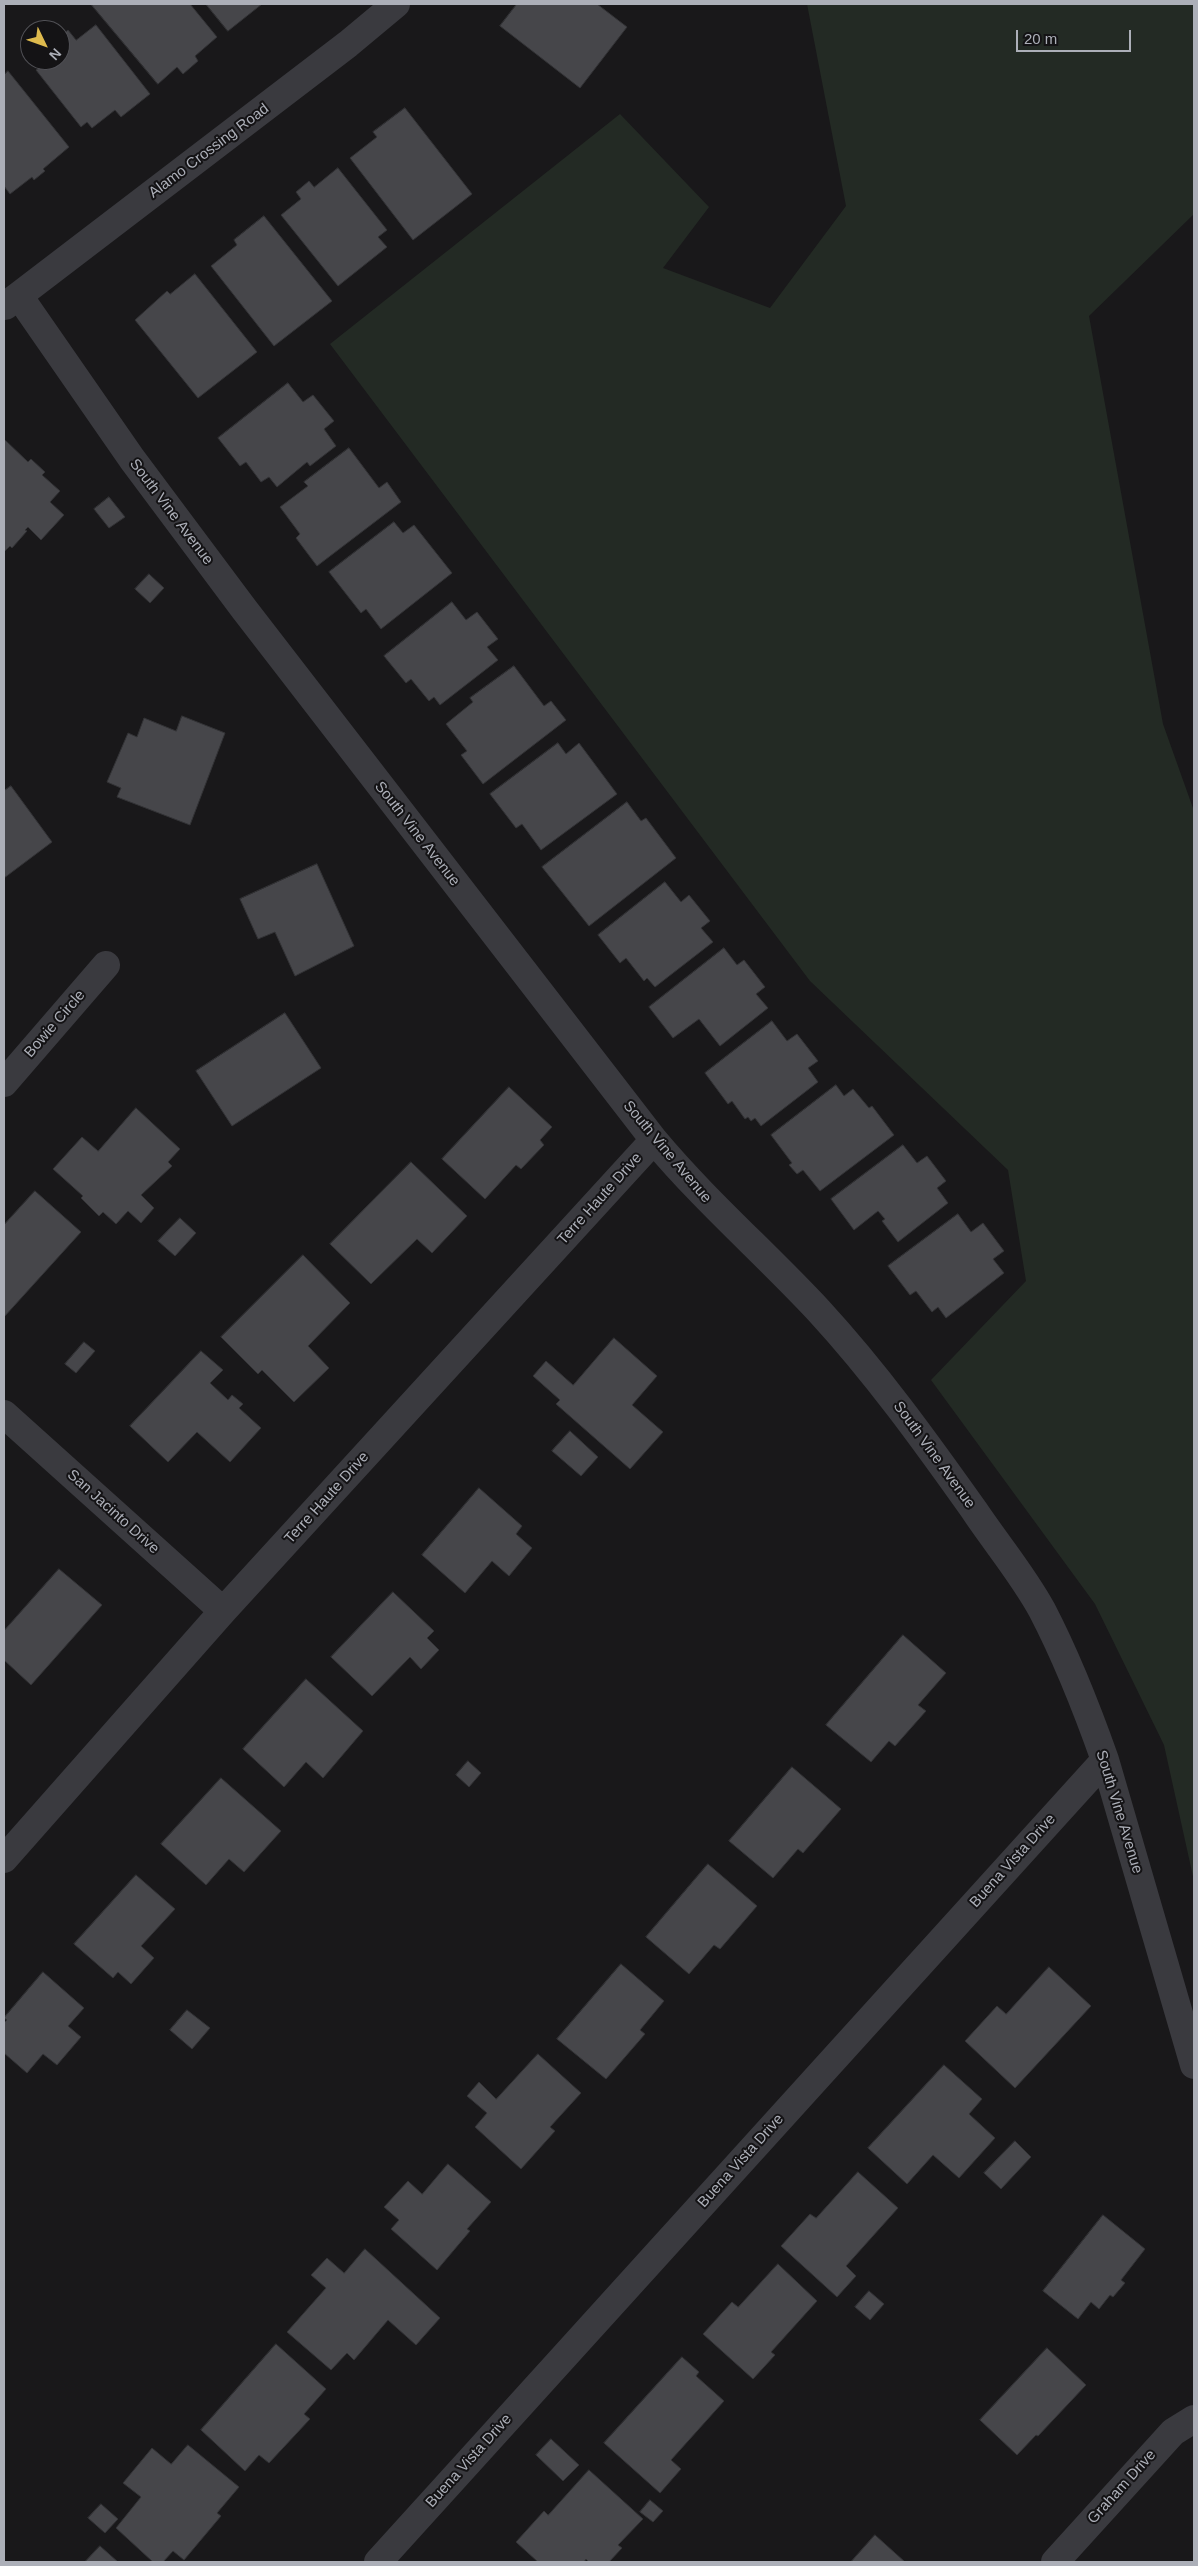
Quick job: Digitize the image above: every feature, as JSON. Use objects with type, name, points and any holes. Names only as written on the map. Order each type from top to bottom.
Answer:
[{"type":"street","name":"Alamo Crossing Road","points":[[11,302],[348,44],[396,4]]},
{"type":"street","name":"South Vine Avenue","points":[[11,302],[244,609],[654,1140],[685,1177],[834,1328],[884,1386],[921,1435],[1041,1608],[1068,1664],[1105,1760],[1194,2065]]},
{"type":"street","name":"Bowie Circle","points":[[4,1083],[106,965]]},
{"type":"street","name":"Terre Haute Drive","points":[[4,1859],[223,1611],[654,1140]]},
{"type":"street","name":"San Jacinto Drive","points":[[4,1414],[223,1611]]},
{"type":"street","name":"Buena Vista Drive","points":[[378,2562],[1105,1760]]},
{"type":"street","name":"Graham Drive","points":[[1055,2562],[1172,2432],[1194,2419]]},
{"type":"shaded area","points":[[807,4],[1194,4],[1194,214],[1089,316],[1163,724],[1194,811],[1194,1881],[1164,1745],[1095,1604],[931,1380],[1026,1281],[1008,1170],[810,981],[330,344],[620,114],[709,207],[663,268],[770,308],[846,206]]},
{"type":"building","points":[[91,4],[190,4],[217,37],[195,56],[198,61],[183,74],[177,67],[158,84]]},
{"type":"building","points":[[206,4],[262,4],[228,31]]},
{"type":"building","points":[[517,4],[597,4],[627,27],[580,88],[500,26]]},
{"type":"building","points":[[96,25],[150,94],[121,117],[115,110],[92,128],[87,122],[81,127],[36,70],[70,70],[70,32],[76,40]]},
{"type":"building","points":[[8,71],[69,147],[43,169],[45,171],[34,180],[32,177],[10,194],[4,186],[4,75]]},
{"type":"building","points":[[405,108],[472,194],[413,240],[350,158],[377,137],[373,132]]},
{"type":"building","points":[[338,168],[387,230],[378,237],[387,247],[338,286],[281,215],[301,199],[296,192],[309,181],[314,187]]},
{"type":"building","points":[[264,216],[332,301],[274,346],[211,266],[237,245],[234,240]]},
{"type":"building","points":[[195,274],[257,352],[198,398],[135,320],[167,291],[170,294]]},
{"type":"building","points":[[288,383],[303,402],[313,395],[334,421],[324,429],[336,446],[310,466],[307,462],[277,487],[269,477],[261,482],[246,462],[240,466],[218,438]]},
{"type":"building","points":[[4,439],[28,462],[31,459],[45,472],[42,475],[60,491],[50,502],[64,515],[41,540],[28,527],[25,530],[27,531],[12,548],[10,546],[4,552]]},
{"type":"building","points":[[349,448],[379,488],[387,482],[401,502],[317,566],[296,538],[300,534],[280,507],[308,486],[304,482]]},
{"type":"building","points":[[109,497],[125,517],[109,528],[94,509]]},
{"type":"building","points":[[394,522],[403,533],[414,525],[452,573],[381,629],[366,609],[361,613],[329,572]]},
{"type":"building","points":[[149,574],[164,588],[150,603],[135,589]]},
{"type":"building","points":[[452,602],[466,620],[477,612],[498,639],[487,647],[498,660],[440,705],[434,697],[429,701],[411,679],[406,683],[384,656]]},
{"type":"building","points":[[514,666],[544,706],[551,701],[566,720],[483,784],[461,755],[467,751],[446,724],[473,702],[470,698]]},
{"type":"building","points":[[182,716],[225,733],[190,825],[117,797],[121,788],[107,782],[128,733],[137,737],[144,718],[176,731]]},
{"type":"building","points":[[558,743],[566,754],[579,743],[617,794],[541,850],[522,824],[516,828],[490,794]]},
{"type":"building","points":[[11,786],[52,842],[4,878],[4,791]]},
{"type":"building","points":[[627,802],[641,821],[646,818],[676,858],[589,926],[542,867]]},
{"type":"building","points":[[317,864],[354,946],[295,976],[275,932],[258,939],[240,899]]},
{"type":"building","points":[[665,882],[681,902],[689,895],[710,921],[701,928],[713,942],[655,987],[647,978],[644,981],[626,958],[620,963],[598,935]]},
{"type":"building","points":[[724,948],[737,965],[744,960],[765,987],[756,994],[768,1008],[720,1046],[699,1019],[673,1038],[649,1007]]},
{"type":"building","points":[[285,1013],[321,1068],[232,1126],[196,1071]]},
{"type":"building","points":[[772,1021],[787,1041],[797,1034],[818,1061],[808,1068],[818,1082],[761,1126],[755,1118],[751,1121],[748,1117],[745,1119],[732,1101],[728,1104],[705,1073]]},
{"type":"building","points":[[836,1085],[844,1096],[853,1089],[869,1108],[872,1106],[894,1135],[820,1191],[803,1170],[797,1174],[789,1165],[792,1163],[771,1135]]},
{"type":"building","points":[[509,1087],[552,1127],[540,1140],[544,1145],[521,1169],[516,1165],[485,1199],[442,1159]]},
{"type":"building","points":[[136,1108],[180,1149],[168,1162],[172,1166],[141,1195],[154,1208],[141,1223],[128,1211],[116,1224],[103,1212],[99,1216],[81,1198],[83,1196],[53,1169],[82,1137],[98,1151]]},
{"type":"building","points":[[903,1145],[917,1163],[927,1156],[946,1181],[937,1188],[948,1203],[898,1242],[882,1221],[885,1219],[878,1211],[854,1230],[831,1199]]},
{"type":"building","points":[[411,1162],[467,1216],[432,1253],[417,1239],[371,1284],[330,1244]]},
{"type":"building","points":[[35,1191],[81,1232],[4,1317],[4,1225]]},
{"type":"building","points":[[958,1214],[971,1232],[983,1223],[1004,1251],[993,1259],[1004,1273],[946,1318],[938,1307],[932,1312],[916,1291],[910,1295],[888,1266]]},
{"type":"building","points":[[180,1218],[196,1233],[175,1256],[158,1241]]},
{"type":"building","points":[[303,1255],[350,1303],[308,1346],[329,1368],[294,1402],[262,1370],[258,1374],[221,1337]]},
{"type":"building","points":[[614,1338],[657,1376],[632,1405],[663,1432],[630,1469],[556,1404],[560,1400],[533,1376],[546,1361],[573,1385]]},
{"type":"building","points":[[84,1342],[95,1351],[76,1373],[65,1364]]},
{"type":"building","points":[[201,1351],[223,1370],[210,1383],[228,1400],[232,1395],[243,1404],[239,1408],[261,1428],[230,1462],[197,1432],[168,1462],[130,1426]]},
{"type":"building","points":[[570,1431],[598,1457],[581,1476],[552,1451]]},
{"type":"building","points":[[479,1488],[522,1526],[516,1534],[532,1548],[509,1576],[492,1561],[465,1593],[422,1555]]},
{"type":"building","points":[[59,1569],[102,1605],[31,1685],[4,1660],[4,1631]]},
{"type":"building","points":[[393,1592],[434,1631],[427,1638],[439,1650],[421,1669],[410,1657],[372,1696],[331,1657]]},
{"type":"building","points":[[903,1635],[946,1673],[918,1705],[926,1711],[895,1746],[889,1741],[871,1762],[826,1725]]},
{"type":"building","points":[[306,1679],[363,1731],[323,1778],[306,1762],[284,1787],[243,1749]]},
{"type":"building","points":[[468,1761],[481,1773],[469,1787],[456,1775]]},
{"type":"building","points":[[792,1767],[841,1809],[803,1853],[798,1849],[773,1878],[729,1841]]},
{"type":"building","points":[[221,1778],[281,1831],[244,1872],[229,1859],[206,1885],[161,1844]]},
{"type":"building","points":[[708,1864],[757,1906],[720,1949],[714,1945],[689,1974],[646,1937]]},
{"type":"building","points":[[136,1875],[175,1909],[141,1946],[154,1958],[131,1984],[118,1972],[113,1978],[74,1944]]},
{"type":"building","points":[[621,1964],[664,2001],[640,2030],[645,2034],[606,2079],[557,2039]]},
{"type":"building","points":[[1049,1967],[1091,2006],[1015,2088],[965,2041],[997,2006],[1006,2014]]},
{"type":"building","points":[[43,1972],[84,2008],[68,2026],[81,2037],[57,2065],[43,2054],[27,2073],[4,2053],[4,2023],[7,2020],[4,2018]]},
{"type":"building","points":[[187,2010],[210,2028],[192,2049],[170,2030]]},
{"type":"building","points":[[538,2054],[581,2093],[550,2127],[555,2131],[521,2169],[475,2127],[487,2113],[467,2096],[479,2082],[496,2099]]},
{"type":"building","points":[[944,2065],[982,2099],[969,2114],[995,2138],[959,2178],[933,2155],[907,2184],[868,2148]]},
{"type":"building","points":[[1015,2141],[1031,2157],[1001,2189],[984,2173]]},
{"type":"building","points":[[448,2164],[491,2202],[467,2229],[470,2231],[437,2270],[391,2229],[399,2220],[384,2207],[408,2181],[422,2194]]},
{"type":"building","points":[[858,2172],[898,2208],[846,2266],[856,2276],[837,2297],[781,2246],[810,2214],[816,2218]]},
{"type":"building","points":[[1103,2215],[1145,2249],[1121,2280],[1125,2283],[1113,2297],[1110,2295],[1099,2309],[1091,2302],[1078,2319],[1043,2291]]},
{"type":"building","points":[[365,2249],[440,2318],[416,2345],[388,2320],[354,2360],[347,2353],[331,2370],[287,2332],[326,2288],[311,2275],[327,2258],[344,2273]]},
{"type":"building","points":[[778,2264],[817,2301],[771,2352],[775,2355],[753,2379],[703,2334],[732,2302],[738,2307]]},
{"type":"building","points":[[869,2291],[884,2304],[870,2320],[855,2307]]},
{"type":"building","points":[[276,2344],[326,2389],[304,2414],[310,2419],[269,2463],[259,2455],[245,2471],[201,2430]]},
{"type":"building","points":[[1047,2348],[1086,2385],[1038,2436],[1036,2435],[1017,2455],[980,2420]]},
{"type":"building","points":[[682,2357],[699,2372],[696,2376],[724,2401],[671,2460],[681,2469],[660,2493],[604,2443]]},
{"type":"building","points":[[551,2439],[579,2465],[563,2481],[536,2455]]},
{"type":"building","points":[[188,2445],[239,2487],[217,2513],[221,2516],[184,2560],[173,2551],[163,2562],[153,2562],[116,2528],[141,2497],[123,2483],[152,2448],[171,2464]]},
{"type":"building","points":[[589,2470],[643,2519],[618,2545],[622,2548],[609,2562],[589,2562],[586,2559],[584,2562],[538,2562],[516,2542],[544,2511],[548,2515]]},
{"type":"building","points":[[650,2500],[663,2511],[653,2522],[640,2512]]},
{"type":"building","points":[[101,2504],[118,2519],[105,2533],[88,2518]]},
{"type":"building","points":[[875,2535],[905,2562],[851,2562]]},
{"type":"building","points":[[100,2546],[118,2562],[85,2562]]}]
